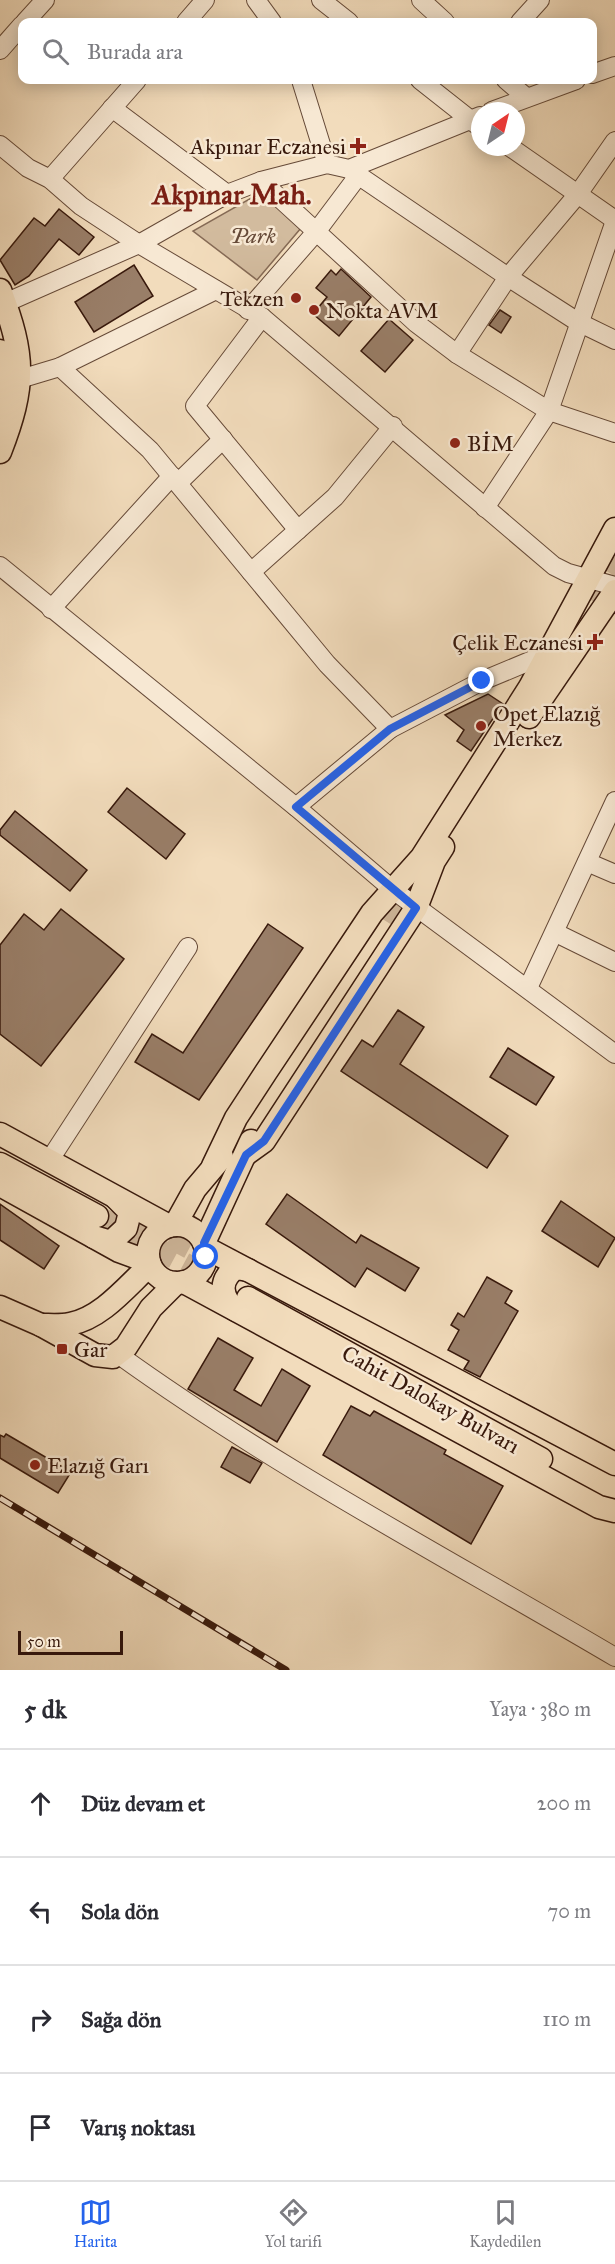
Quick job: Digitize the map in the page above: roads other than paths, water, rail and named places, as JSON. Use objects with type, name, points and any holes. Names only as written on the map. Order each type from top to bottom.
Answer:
[{"type":"main road","points":[[0,452],[14,414],[20,379],[18,345],[2,296]]},
{"type":"main road","points":[[0,351],[3,385],[0,408]]},
{"type":"main road","points":[[213,1166],[236,1118],[372,912],[422,857],[549,653],[615,529]]},
{"type":"main road","points":[[246,1155],[264,1141],[416,908],[434,861],[586,629],[615,591]]},
{"type":"main road","points":[[0,1307],[41,1325],[95,1355],[105,1357],[119,1355],[151,1308],[180,1283],[199,1274],[204,1266],[205,1245],[246,1155],[254,1132],[388,923],[233,1143],[195,1189],[172,1226],[153,1237],[149,1246],[149,1263],[115,1298],[83,1320],[69,1325],[41,1325]]},
{"type":"main road","points":[[0,1134],[49,1161],[102,1213],[119,1251],[149,1263],[162,1280],[248,1291],[615,1464]]},
{"type":"main road","points":[[0,1148],[102,1213]]},
{"type":"main road","points":[[0,1164],[102,1213]]},
{"type":"main road","points":[[0,1185],[102,1213],[188,1227],[196,1232],[205,1245],[248,1291],[599,1507],[615,1511]]},
{"type":"main road","name":"Cahit Dalokay Bulvarı","points":[[248,1291],[615,1475]]},
{"type":"main road","name":"Cahit Dalokay Bulvarı","points":[[248,1291],[615,1498]]},
{"type":"street","points":[[29,18],[45,0]]},
{"type":"street","points":[[189,18],[205,0]]},
{"type":"street","points":[[256,0],[269,18]]},
{"type":"street","points":[[321,0],[344,18]]},
{"type":"street","points":[[421,0],[441,18]]},
{"type":"street","points":[[524,18],[540,0]]},
{"type":"street","points":[[0,50],[18,30]]},
{"type":"street","points":[[50,179],[133,84]]},
{"type":"street","points":[[302,84],[327,164]]},
{"type":"street","points":[[425,84],[471,117]]},
{"type":"street","points":[[511,84],[526,97]]},
{"type":"street","points":[[514,102],[564,84]]},
{"type":"street","points":[[112,108],[227,194]]},
{"type":"street","points":[[298,530],[195,406],[255,313],[316,232],[354,173],[471,123]]},
{"type":"street","points":[[457,354],[508,277],[578,194],[615,141]]},
{"type":"street","points":[[0,145],[28,168],[50,179],[81,206],[139,244],[255,313],[393,426],[554,566],[615,586]]},
{"type":"street","points":[[485,508],[549,411],[615,220],[523,156]]},
{"type":"street","points":[[2,296],[139,244],[227,194],[261,181],[327,164],[354,173],[578,322],[615,340]]},
{"type":"street","points":[[261,181],[416,323],[457,354],[549,411],[615,433]]},
{"type":"street","points":[[20,379],[60,367],[216,290]]},
{"type":"street","points":[[60,367],[150,450],[327,664],[390,729]]},
{"type":"street","points":[[251,572],[335,497],[393,426]]},
{"type":"street","points":[[51,609],[175,479],[223,439]]},
{"type":"street","points":[[0,567],[296,807],[416,908],[615,1053]]},
{"type":"street","points":[[296,807],[390,729],[482,681],[549,653]]},
{"type":"street","points":[[528,988],[556,933],[615,801]]},
{"type":"street","points":[[587,862],[615,874]]},
{"type":"street","points":[[556,933],[615,962]]},
{"type":"street","points":[[49,1161],[188,947]]},
{"type":"street","points":[[119,1355],[177,1396],[382,1521],[615,1658]]},
{"type":"tunnel","points":[[589,599],[615,557]]},
{"type":"tunnel","points":[[384,920],[406,885]]},
{"type":"tunnel","points":[[97,1216],[248,1298]]},
{"type":"tunnel","points":[[141,1222],[223,1266]]},
{"type":"railway","points":[[0,1498],[286,1670]]},
{"type":"place","name":"Akpınar Eczanesi","points":[[358,146]]},
{"type":"place","name":"Tekzen","points":[[296,298]]},
{"type":"place","name":"Nokta AVM","points":[[314,310]]},
{"type":"place","name":"BİM","points":[[455,443]]},
{"type":"place","name":"Çelik Eczanesi","points":[[595,642]]},
{"type":"place","name":"Opet Elazığ Merkez","points":[[481,726]]},
{"type":"place","name":"Gar","points":[[62,1349]]},
{"type":"place","name":"Elazığ Garı","points":[[35,1465]]},
{"type":"district","name":"Akpınar Mah.","points":[[232,194]]},
{"type":"park label","name":"Park","points":[[253,235]]}]
